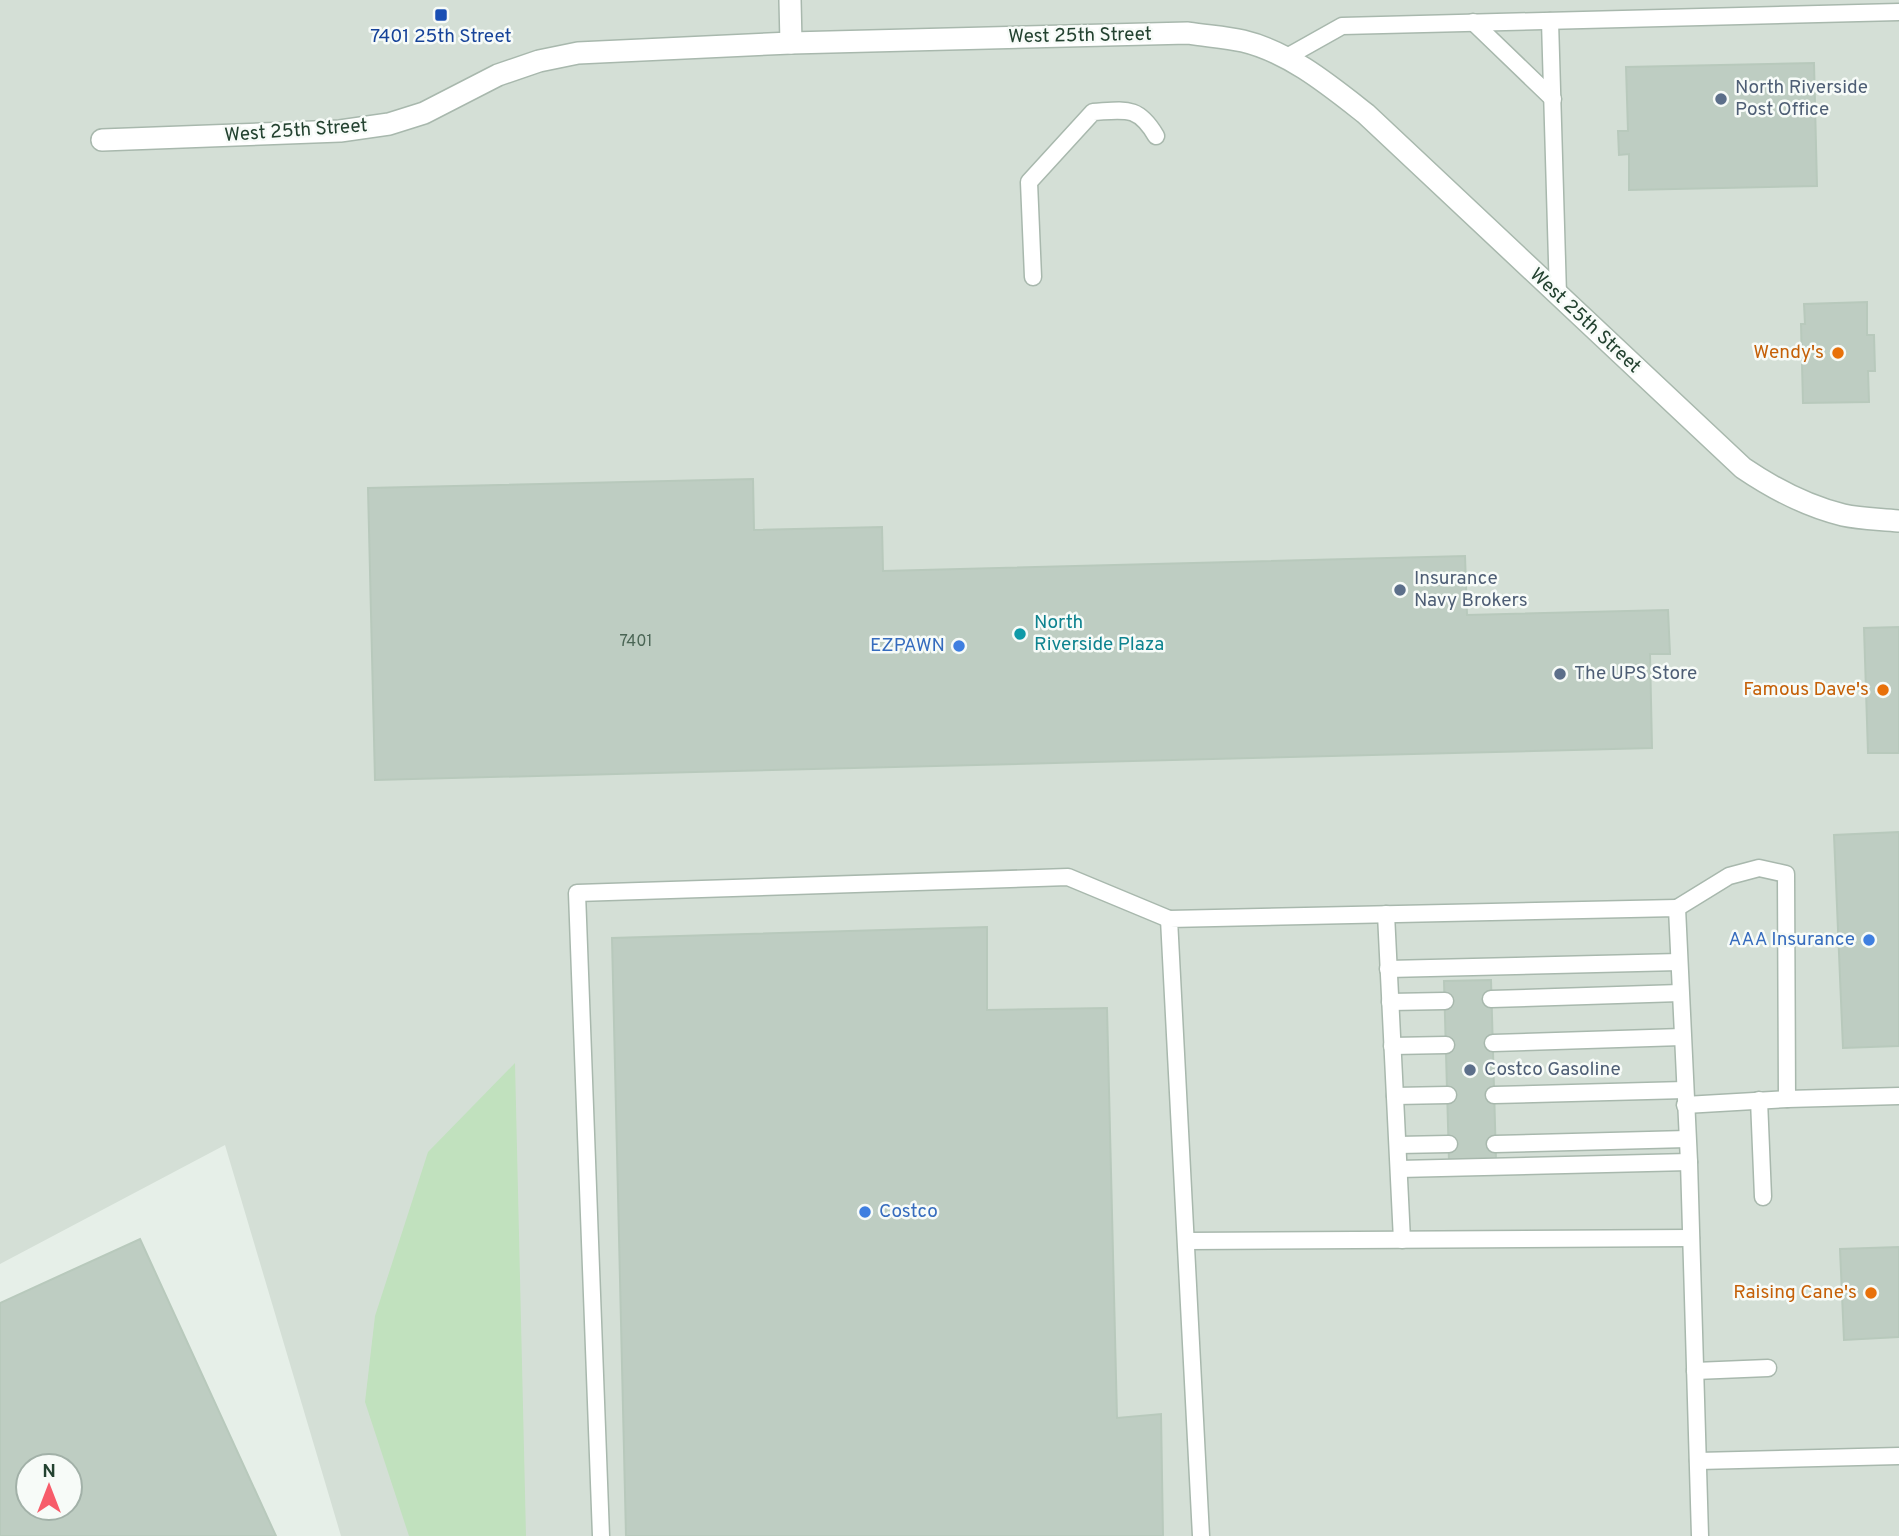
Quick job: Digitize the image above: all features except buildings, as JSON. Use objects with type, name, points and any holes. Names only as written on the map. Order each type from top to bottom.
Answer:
[{"type":"street","points":[[790,0],[791,43]]},
{"type":"street","name":"West 25th Street","points":[[102,140],[340,131],[389,124],[424,113],[498,75],[538,61],[601,52],[791,43],[1188,33],[1245,42],[1285,58],[1321,78],[1366,114],[1733,461],[1773,488],[1807,504],[1845,516],[1899,521]]},
{"type":"lane","points":[[1285,58],[1342,26],[1899,12]]},
{"type":"lane","points":[[1550,21],[1558,295]]},
{"type":"lane","points":[[1473,22],[1553,99]]},
{"type":"lane","points":[[1033,276],[1029,182],[1093,112],[1122,110],[1138,114],[1156,136]]},
{"type":"lane","points":[[601,1536],[577,893],[1068,877],[1169,919],[1676,908],[1729,876],[1759,868],[1786,874],[1787,1099]]},
{"type":"lane","points":[[1676,908],[1689,1162],[1700,1536]]},
{"type":"lane","points":[[1385,914],[1402,1240]]},
{"type":"lane","points":[[1169,919],[1201,1536]]},
{"type":"lane","points":[[1388,969],[1679,962]]},
{"type":"lane","points":[[1492,999],[1680,993]]},
{"type":"lane","points":[[1390,1002],[1445,1001]]},
{"type":"lane","points":[[1493,1043],[1682,1037]]},
{"type":"lane","points":[[1392,1046],[1446,1045]]},
{"type":"lane","points":[[1395,1097],[1448,1095]]},
{"type":"lane","points":[[1494,1095],[1759,1100],[1899,1096]]},
{"type":"lane","points":[[1759,1100],[1763,1197]]},
{"type":"lane","points":[[1495,1143],[1687,1139]]},
{"type":"lane","points":[[1398,1145],[1449,1144]]},
{"type":"lane","points":[[1399,1169],[1689,1162]]},
{"type":"lane","points":[[1187,1241],[1691,1238]]},
{"type":"lane","points":[[1695,1371],[1768,1368]]},
{"type":"lane","points":[[1698,1461],[1899,1457]]},
{"type":"shaded area","name":"North Riverside Plaza","points":[[0,0],[1899,0],[1899,1536],[341,1536],[225,1145],[0,1264]]},
{"type":"green space","points":[[515,1063],[526,1536],[409,1536],[365,1402],[375,1316],[428,1152]]},
{"type":"place","name":"7401 25th Street","points":[[441,15]]},
{"type":"place","name":"North Riverside Post Office","points":[[1721,99]]},
{"type":"place","name":"Wendy's","points":[[1838,353]]},
{"type":"place","name":"Insurance Navy Brokers","points":[[1400,590]]},
{"type":"place","name":"North Riverside Plaza","points":[[1020,634]]},
{"type":"place","name":"EZPAWN","points":[[959,646]]},
{"type":"place","name":"The UPS Store","points":[[1560,674]]},
{"type":"place","name":"Famous Dave's","points":[[1883,690]]},
{"type":"place","name":"AAA Insurance","points":[[1869,940]]},
{"type":"place","name":"Costco Gasoline","points":[[1470,1070]]},
{"type":"place","name":"Costco","points":[[865,1212]]},
{"type":"place","name":"Raising Cane's","points":[[1871,1293]]}]
